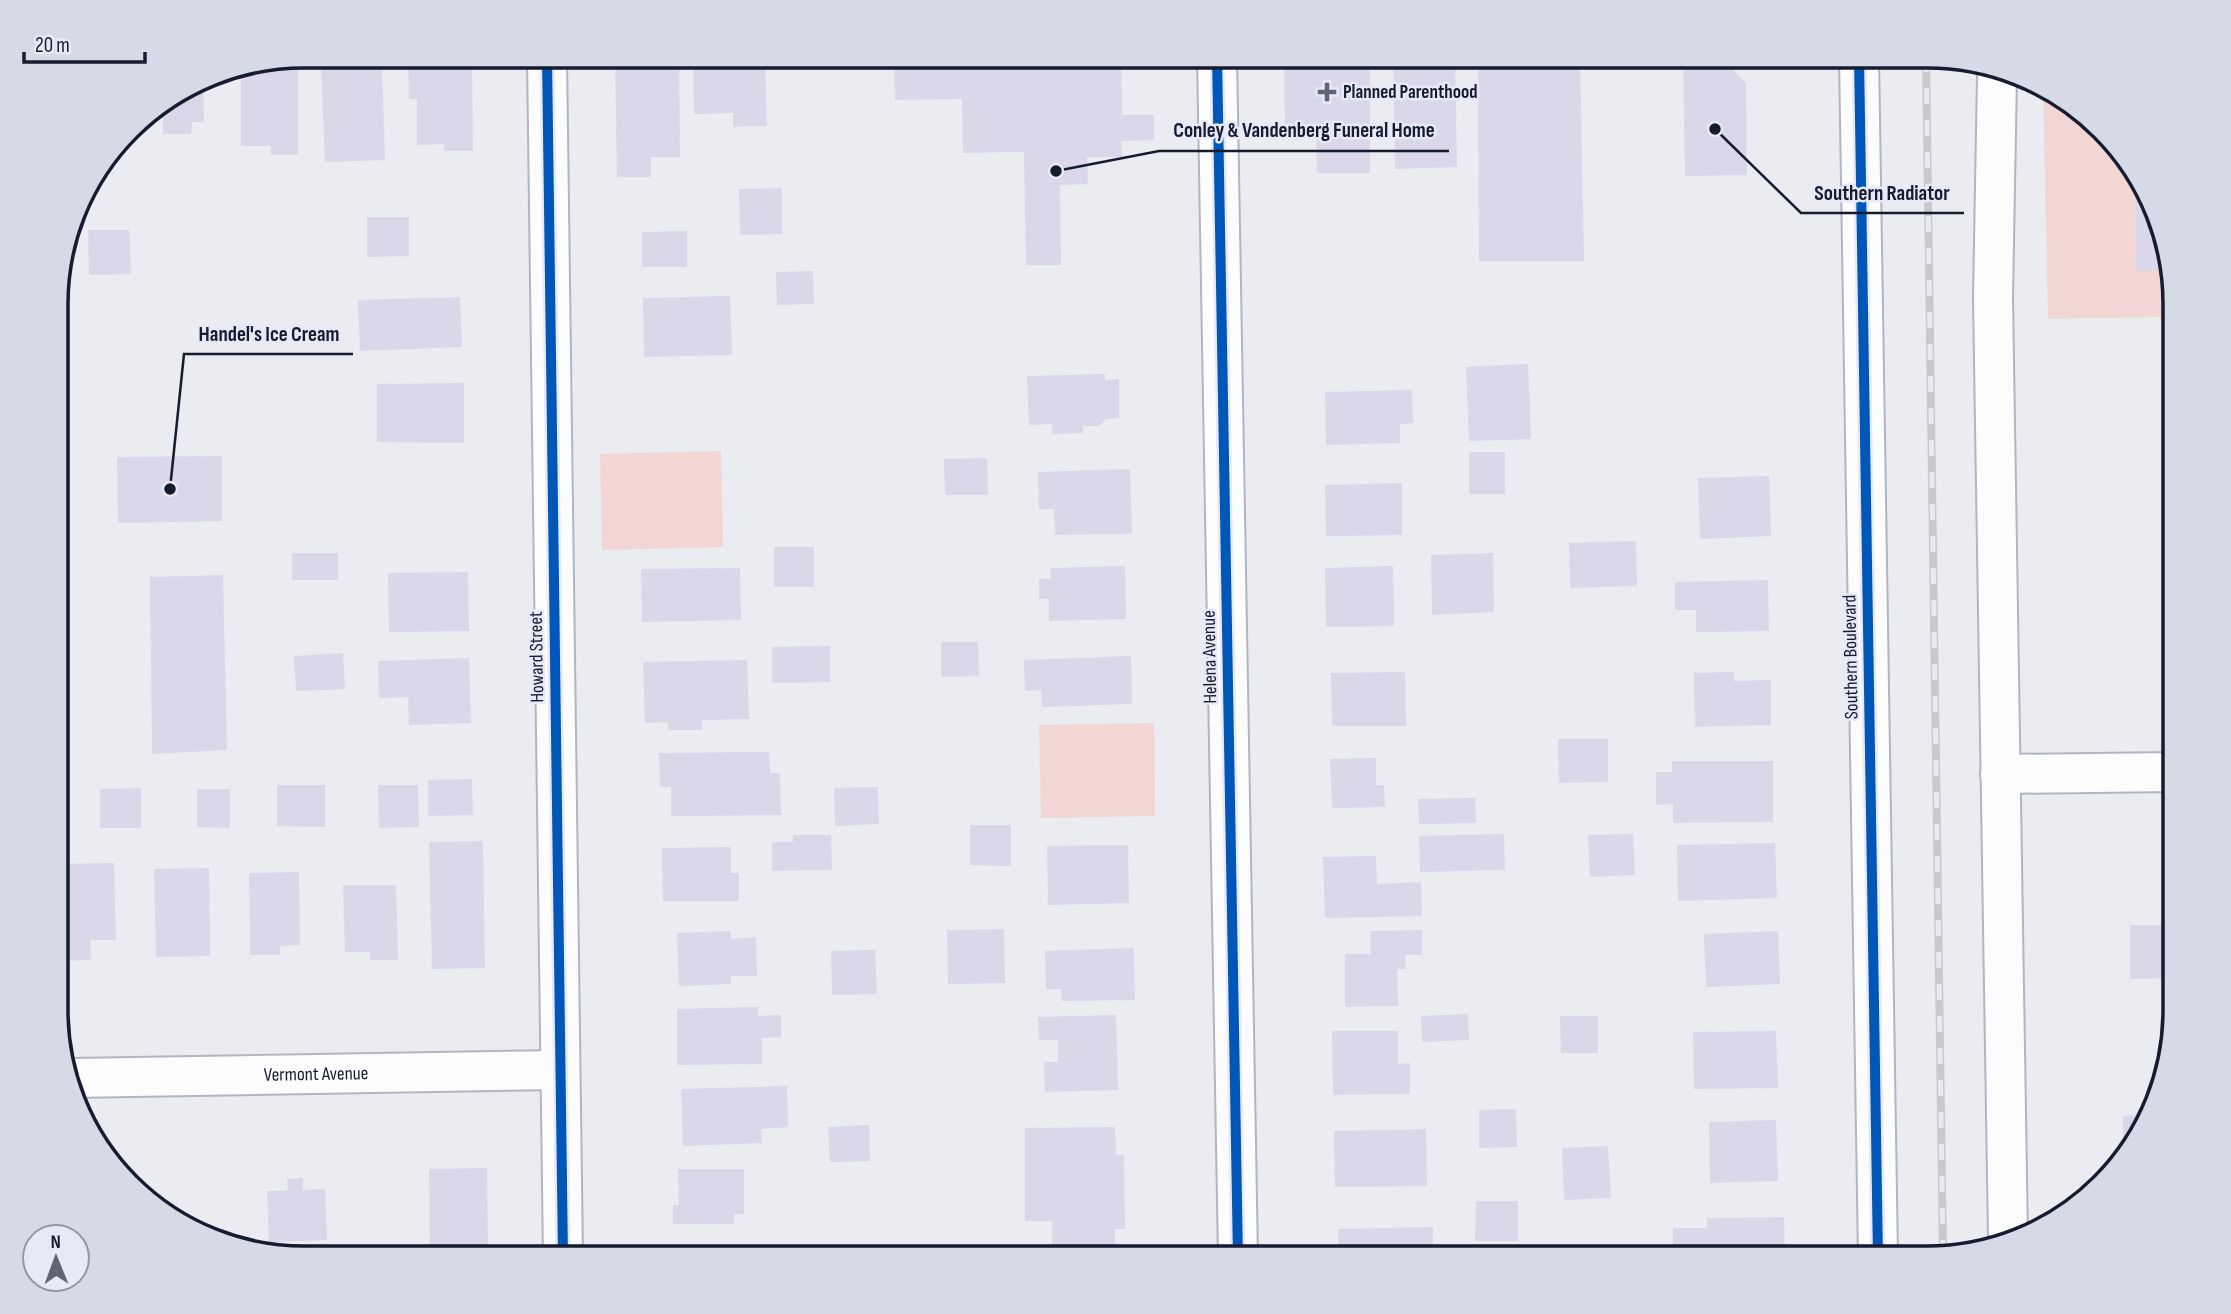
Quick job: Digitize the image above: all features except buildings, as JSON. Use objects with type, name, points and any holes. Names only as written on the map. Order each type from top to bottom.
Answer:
[{"type":"street","name":"Howard Street","points":[[547,68],[563,1246]]},
{"type":"street","name":"Helena Avenue","points":[[1217,68],[1238,1245]]},
{"type":"street","name":"Southern Boulevard","points":[[1859,68],[1878,1245]]},
{"type":"street","points":[[1997,79],[1993,298],[2008,1231]]},
{"type":"street","points":[[2000,774],[2162,772]]},
{"type":"street","name":"Vermont Avenue","points":[[78,1078],[560,1070]]},
{"type":"shaded area","points":[[2043,99],[2071,117],[2094,137],[2114,160],[2131,186],[2135,194],[2136,270],[2160,270],[2162,288],[2162,317],[2048,319]]},
{"type":"shaded area","points":[[721,451],[723,547],[602,550],[600,454]]},
{"type":"shaded area","points":[[1154,723],[1155,816],[1041,818],[1039,725]]},
{"type":"railway","points":[[1926,68],[1943,1245]]},
{"type":"cycle path","points":[[547,68],[563,1246]]},
{"type":"cycle path","points":[[1217,68],[1238,1245]]},
{"type":"cycle path","points":[[1859,68],[1878,1245]]},
{"type":"place","name":"Planned Parenthood","points":[[1327,92]]},
{"type":"place","name":"Southern Radiator","points":[[1715,129]]},
{"type":"place","name":"Conley & Vandenberg Funeral Home","points":[[1056,171]]},
{"type":"place","name":"Handel's Ice Cream","points":[[170,489]]}]
